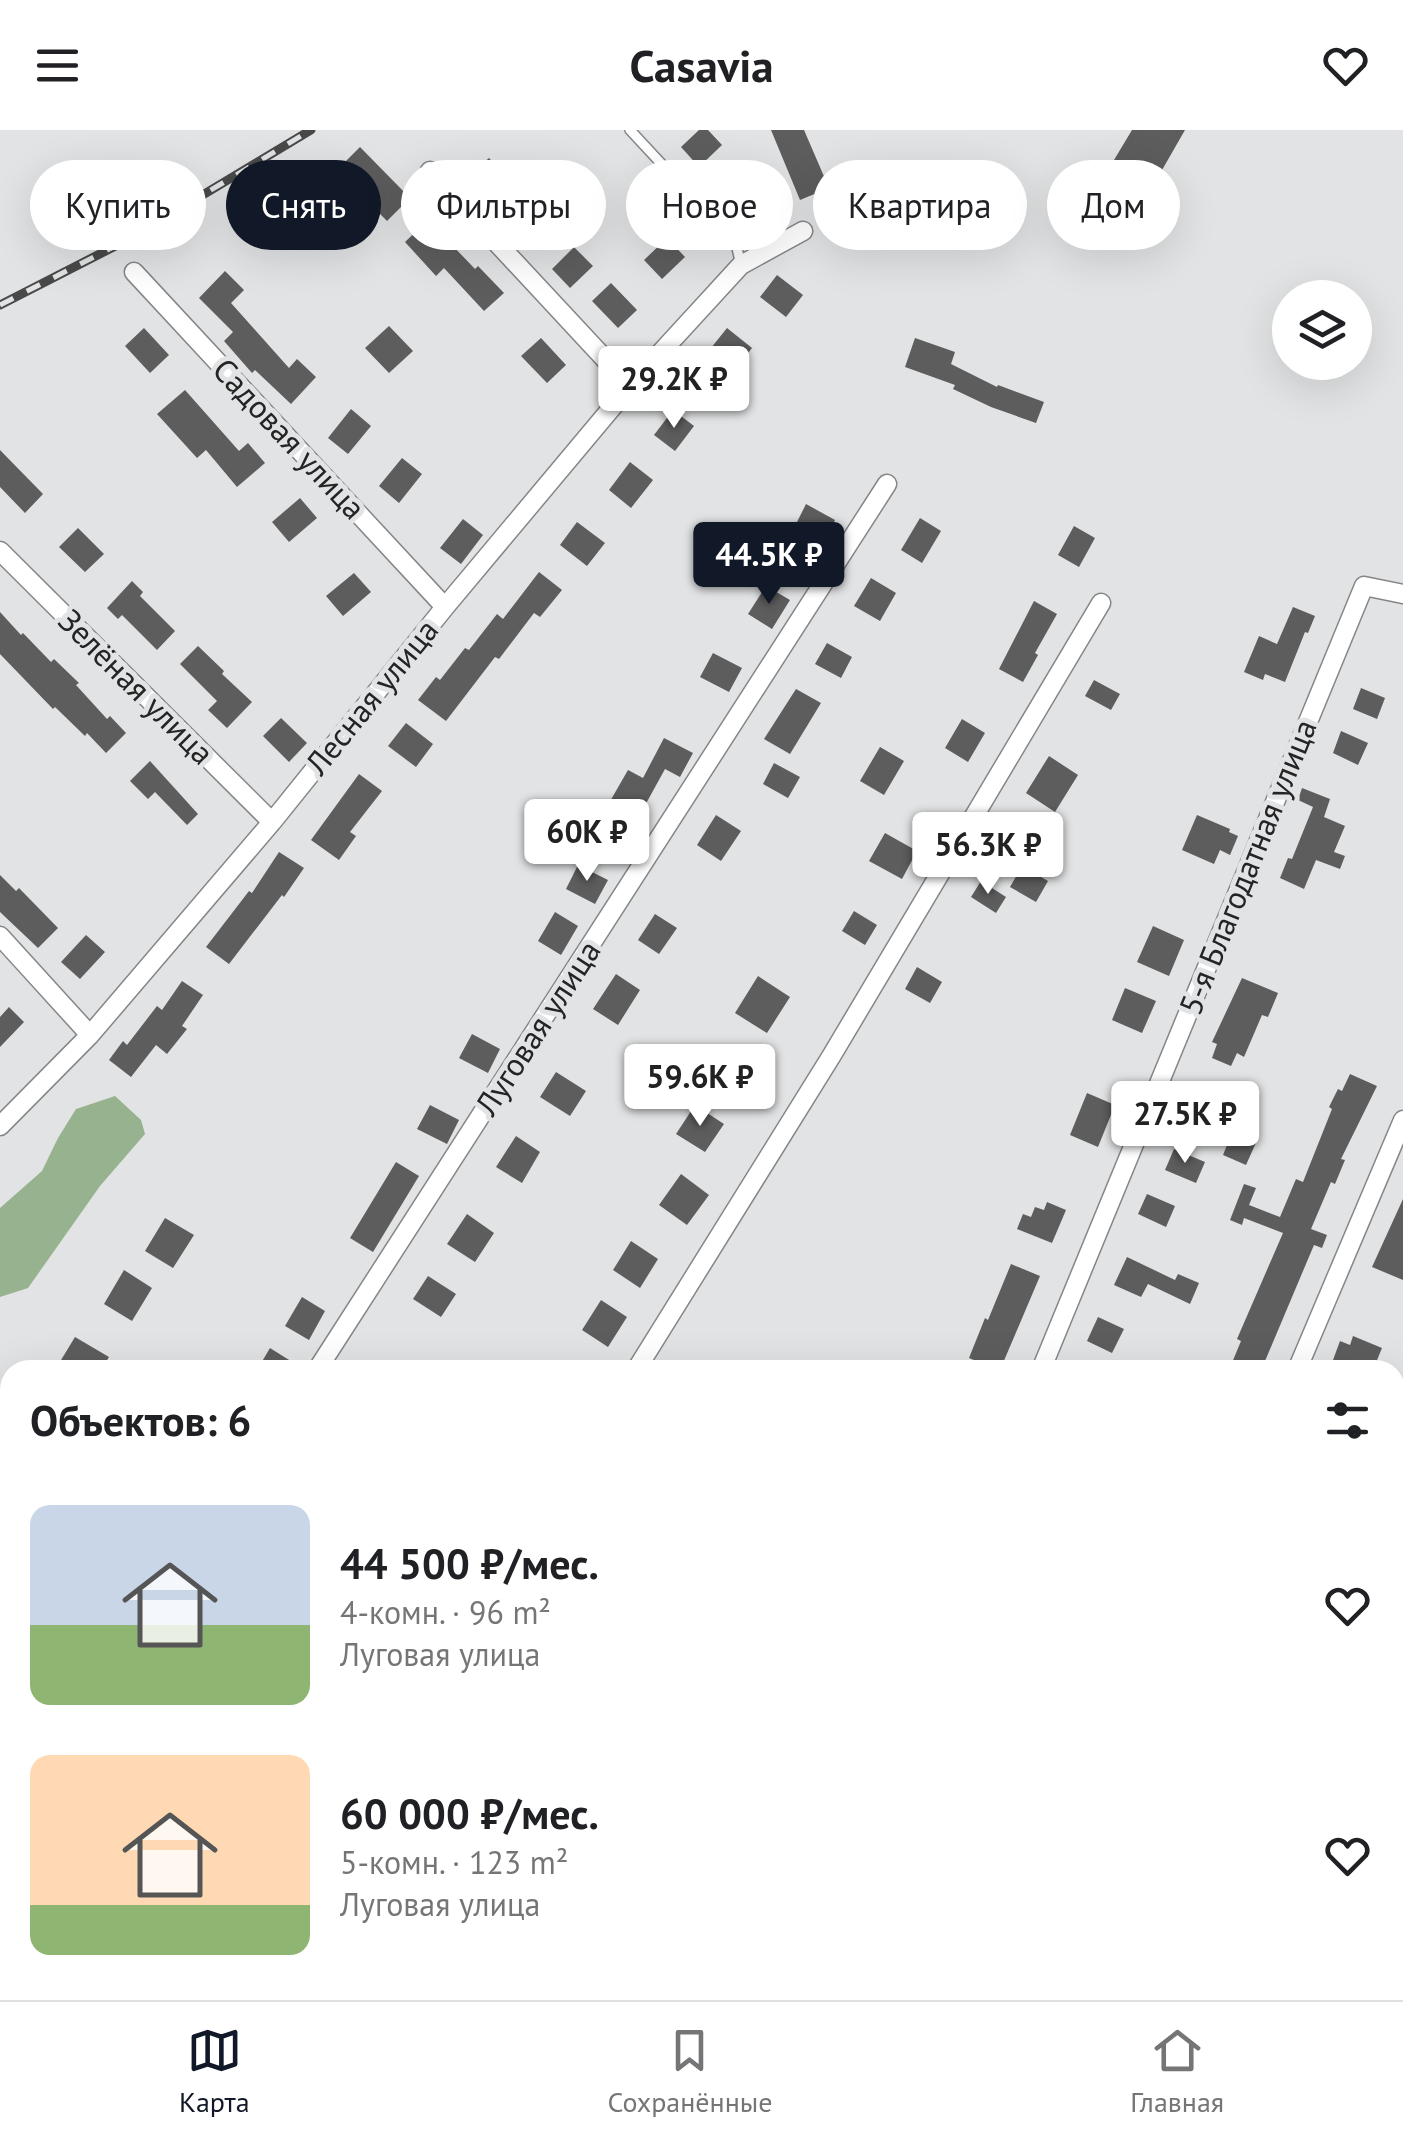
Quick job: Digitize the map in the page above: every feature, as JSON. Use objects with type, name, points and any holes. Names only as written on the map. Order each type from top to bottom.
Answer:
[{"type":"street","name":"Лесная улица","points":[[0,1126],[90,1036],[272,822],[630,386],[742,265],[804,230]]},
{"type":"street","points":[[503,250],[630,386]]},
{"type":"street","name":"Садовая улица","points":[[134,272],[445,607]]},
{"type":"street","name":"Луговая улица","points":[[323,1360],[887,484]]},
{"type":"street","name":"Зелёная улица","points":[[0,551],[272,822]]},
{"type":"street","name":"5-я Благодатная улица","points":[[1045,1360],[1364,586],[1403,594]]},
{"type":"street","points":[[642,1360],[832,1055],[1101,603]]},
{"type":"street","points":[[0,936],[90,1036]]},
{"type":"street","points":[[1300,1360],[1403,1120]]},
{"type":"lane","points":[[630,130],[736,244],[742,265]]},
{"type":"green space","points":[[115,1096],[141,1120],[145,1134],[100,1186],[28,1288],[0,1297],[0,1208],[42,1171],[76,1109]]},
{"type":"building","points":[[699,130],[708,130],[722,145],[706,160],[693,160],[681,147]]},
{"type":"building","points":[[771,130],[804,130],[817,160],[813,160],[813,195],[800,200],[793,183],[793,160],[783,160]]},
{"type":"building","points":[[1132,130],[1185,130],[1168,160],[1114,160]]},
{"type":"building","points":[[360,147],[373,160],[347,160]]},
{"type":"building","points":[[381,168],[401,189],[401,207],[387,221],[381,215]]},
{"type":"building","points":[[412,250],[457,250],[504,293],[484,311],[444,268],[436,276]]},
{"type":"building","points":[[571,250],[577,250],[593,266],[570,288],[552,269]]},
{"type":"building","points":[[654,250],[678,250],[685,257],[662,279],[644,260]]},
{"type":"building","points":[[225,271],[244,290],[231,303],[289,368],[297,359],[316,377],[291,404],[255,370],[252,373],[224,341],[233,332],[199,298]]},
{"type":"building","points":[[777,275],[803,295],[786,317],[760,297]]},
{"type":"building","points":[[611,283],[637,310],[618,328],[592,301]]},
{"type":"building","points":[[389,326],[413,351],[389,373],[365,348]]},
{"type":"building","points":[[144,328],[169,355],[150,373],[125,346]]},
{"type":"building","points":[[727,328],[752,348],[729,378],[703,358]]},
{"type":"building","points":[[541,338],[566,365],[547,383],[521,356]]},
{"type":"building","points":[[915,338],[955,352],[951,364],[997,387],[1044,402],[1036,423],[991,407],[953,389],[955,385],[905,367]]},
{"type":"building","points":[[185,390],[239,451],[248,443],[265,463],[237,487],[206,450],[197,458],[157,414]]},
{"type":"building","points":[[351,409],[371,426],[348,454],[328,438]]},
{"type":"building","points":[[673,410],[694,426],[675,451],[654,435]]},
{"type":"building","points":[[0,450],[43,494],[25,513],[0,487]]},
{"type":"building","points":[[402,458],[422,474],[399,503],[379,486]]},
{"type":"building","points":[[630,462],[653,480],[631,508],[609,490]]},
{"type":"building","points":[[300,498],[317,518],[289,542],[272,522]]},
{"type":"building","points":[[806,504],[835,520],[823,544],[794,528]]},
{"type":"building","points":[[920,518],[941,531],[922,563],[901,550]]},
{"type":"building","points":[[463,519],[483,535],[461,564],[440,548]]},
{"type":"building","points":[[577,522],[605,543],[587,566],[560,545]]},
{"type":"building","points":[[1074,526],[1095,538],[1079,567],[1058,555]]},
{"type":"building","points":[[78,528],[104,554],[85,572],[59,547]]},
{"type":"building","points":[[539,572],[562,590],[540,617],[534,613],[499,659],[495,657],[446,721],[418,700],[465,648],[469,650],[497,614],[503,619]]},
{"type":"building","points":[[354,573],[371,592],[343,616],[326,596]]},
{"type":"building","points":[[871,578],[896,593],[880,621],[854,606]]},
{"type":"building","points":[[132,581],[143,592],[140,596],[175,631],[157,650],[122,615],[118,619],[107,608]]},
{"type":"building","points":[[766,586],[790,600],[772,629],[748,614]]},
{"type":"building","points":[[1034,601],[1057,614],[1023,682],[999,669]]},
{"type":"building","points":[[1293,607],[1315,616],[1285,682],[1265,674],[1263,680],[1244,672],[1259,636],[1277,644]]},
{"type":"building","points":[[0,612],[51,662],[54,659],[79,683],[76,685],[107,719],[110,716],[126,733],[106,753],[87,733],[85,736],[53,709],[0,654]]},
{"type":"building","points":[[827,643],[852,657],[841,678],[815,664]]},
{"type":"building","points":[[198,646],[252,702],[227,728],[208,710],[217,701],[180,664]]},
{"type":"building","points":[[713,653],[742,668],[729,692],[700,677]]},
{"type":"building","points":[[1094,680],[1120,694],[1111,710],[1085,696]]},
{"type":"building","points":[[1361,688],[1385,698],[1377,719],[1353,709]]},
{"type":"building","points":[[796,689],[821,703],[790,754],[764,739]]},
{"type":"building","points":[[281,718],[307,743],[289,762],[263,736]]},
{"type":"building","points":[[962,719],[985,733],[968,762],[945,748]]},
{"type":"building","points":[[406,723],[433,744],[416,767],[388,746]]},
{"type":"building","points":[[1341,731],[1368,743],[1358,765],[1333,753]]},
{"type":"building","points":[[664,738],[693,753],[680,777],[665,769],[626,840],[597,824],[628,770],[643,778]]},
{"type":"building","points":[[880,747],[904,761],[884,795],[860,781]]},
{"type":"building","points":[[1049,756],[1078,775],[1055,812],[1026,793]]},
{"type":"building","points":[[150,761],[198,814],[187,825],[155,792],[148,799],[130,781]]},
{"type":"building","points":[[774,763],[800,777],[788,798],[763,784]]},
{"type":"building","points":[[359,774],[382,791],[350,832],[356,836],[339,860],[311,840]]},
{"type":"building","points":[[1302,788],[1330,799],[1324,817],[1345,826],[1334,852],[1345,856],[1340,869],[1316,860],[1304,889],[1280,878],[1313,807],[1298,800]]},
{"type":"building","points":[[716,815],[741,831],[721,861],[697,845]]},
{"type":"building","points":[[1197,815],[1238,836],[1230,855],[1220,850],[1214,864],[1182,850]]},
{"type":"building","points":[[1018,819],[1042,833],[1023,864],[1000,850]]},
{"type":"building","points":[[885,833],[917,851],[902,879],[869,861]]},
{"type":"building","points":[[279,852],[304,868],[229,964],[206,947],[249,891],[252,893]]},
{"type":"building","points":[[578,865],[608,880],[595,904],[566,889]]},
{"type":"building","points":[[1022,866],[1048,881],[1036,902],[1010,887]]},
{"type":"building","points":[[0,875],[16,891],[19,888],[58,928],[38,948],[0,912]]},
{"type":"building","points":[[981,881],[1006,897],[996,913],[971,897]]},
{"type":"building","points":[[854,911],[877,925],[865,945],[842,931]]},
{"type":"building","points":[[555,912],[578,926],[561,955],[538,941]]},
{"type":"building","points":[[655,914],[677,928],[659,954],[638,940]]},
{"type":"building","points":[[1153,926],[1184,940],[1169,976],[1137,962]]},
{"type":"building","points":[[86,935],[105,952],[80,979],[61,962]]},
{"type":"building","points":[[917,967],[942,982],[930,1003],[905,989]]},
{"type":"building","points":[[616,974],[640,990],[618,1025],[593,1009]]},
{"type":"building","points":[[758,976],[790,997],[767,1033],[735,1013]]},
{"type":"building","points":[[1242,978],[1278,993],[1268,1017],[1262,1015],[1244,1057],[1237,1053],[1231,1066],[1212,1058],[1217,1044],[1212,1042]]},
{"type":"building","points":[[182,981],[203,995],[182,1026],[187,1029],[167,1054],[156,1045],[131,1077],[109,1060],[123,1041],[127,1045],[157,1006],[162,1010]]},
{"type":"building","points":[[1125,988],[1156,1001],[1142,1033],[1112,1020]]},
{"type":"building","points":[[9,1007],[24,1022],[0,1047],[0,1017]]},
{"type":"building","points":[[472,1034],[500,1049],[488,1073],[459,1058]]},
{"type":"building","points":[[732,1049],[755,1063],[744,1080],[722,1066]]},
{"type":"building","points":[[556,1072],[586,1091],[570,1116],[540,1097]]},
{"type":"building","points":[[1350,1074],[1377,1086],[1311,1229],[1327,1235],[1322,1248],[1314,1245],[1265,1360],[1233,1360],[1241,1341],[1237,1339],[1283,1233],[1244,1218],[1242,1225],[1230,1220],[1244,1184],[1256,1188],[1249,1205],[1280,1217],[1296,1179],[1303,1182],[1332,1109],[1329,1107],[1338,1089],[1342,1091]]},
{"type":"building","points":[[1087,1093],[1115,1105],[1098,1147],[1070,1135]]},
{"type":"building","points":[[1194,1098],[1220,1109],[1212,1128],[1186,1117]]},
{"type":"building","points":[[430,1105],[459,1120],[447,1144],[417,1129]]},
{"type":"building","points":[[695,1105],[724,1124],[705,1152],[676,1134]]},
{"type":"building","points":[[1235,1125],[1259,1136],[1246,1165],[1223,1155]]},
{"type":"building","points":[[516,1136],[540,1152],[522,1183],[496,1167]]},
{"type":"building","points":[[1174,1149],[1205,1162],[1196,1183],[1165,1170]]},
{"type":"building","points":[[396,1162],[419,1176],[373,1252],[350,1238]]},
{"type":"building","points":[[681,1174],[709,1195],[687,1225],[659,1205]]},
{"type":"building","points":[[1147,1194],[1175,1206],[1166,1227],[1138,1214]]},
{"type":"building","points":[[1403,1199],[1403,1280],[1372,1267]]},
{"type":"building","points":[[1047,1202],[1066,1210],[1052,1243],[1017,1229],[1023,1214],[1031,1217],[1035,1207],[1044,1210]]},
{"type":"building","points":[[467,1214],[494,1233],[475,1262],[447,1244]]},
{"type":"building","points":[[165,1218],[194,1235],[173,1268],[145,1251]]},
{"type":"building","points":[[631,1241],[658,1259],[640,1288],[613,1270]]},
{"type":"building","points":[[1127,1257],[1175,1280],[1178,1274],[1199,1283],[1190,1304],[1148,1284],[1141,1297],[1114,1285]]},
{"type":"building","points":[[1011,1264],[1040,1276],[1004,1360],[969,1358],[985,1318],[988,1320]]},
{"type":"building","points":[[124,1270],[152,1288],[132,1321],[104,1304]]},
{"type":"building","points":[[428,1276],[456,1294],[441,1317],[413,1299]]},
{"type":"building","points":[[302,1297],[325,1311],[309,1340],[285,1326]]},
{"type":"building","points":[[601,1300],[627,1317],[608,1347],[582,1330]]},
{"type":"building","points":[[1098,1317],[1124,1329],[1112,1353],[1087,1341]]},
{"type":"building","points":[[1353,1336],[1382,1348],[1377,1360],[1333,1360],[1340,1341],[1350,1345]]},
{"type":"building","points":[[75,1337],[109,1357],[107,1360],[61,1360]]},
{"type":"building","points":[[270,1348],[289,1360],[263,1360]]},
{"type":"railway","points":[[0,305],[131,238],[311,130]]}]
